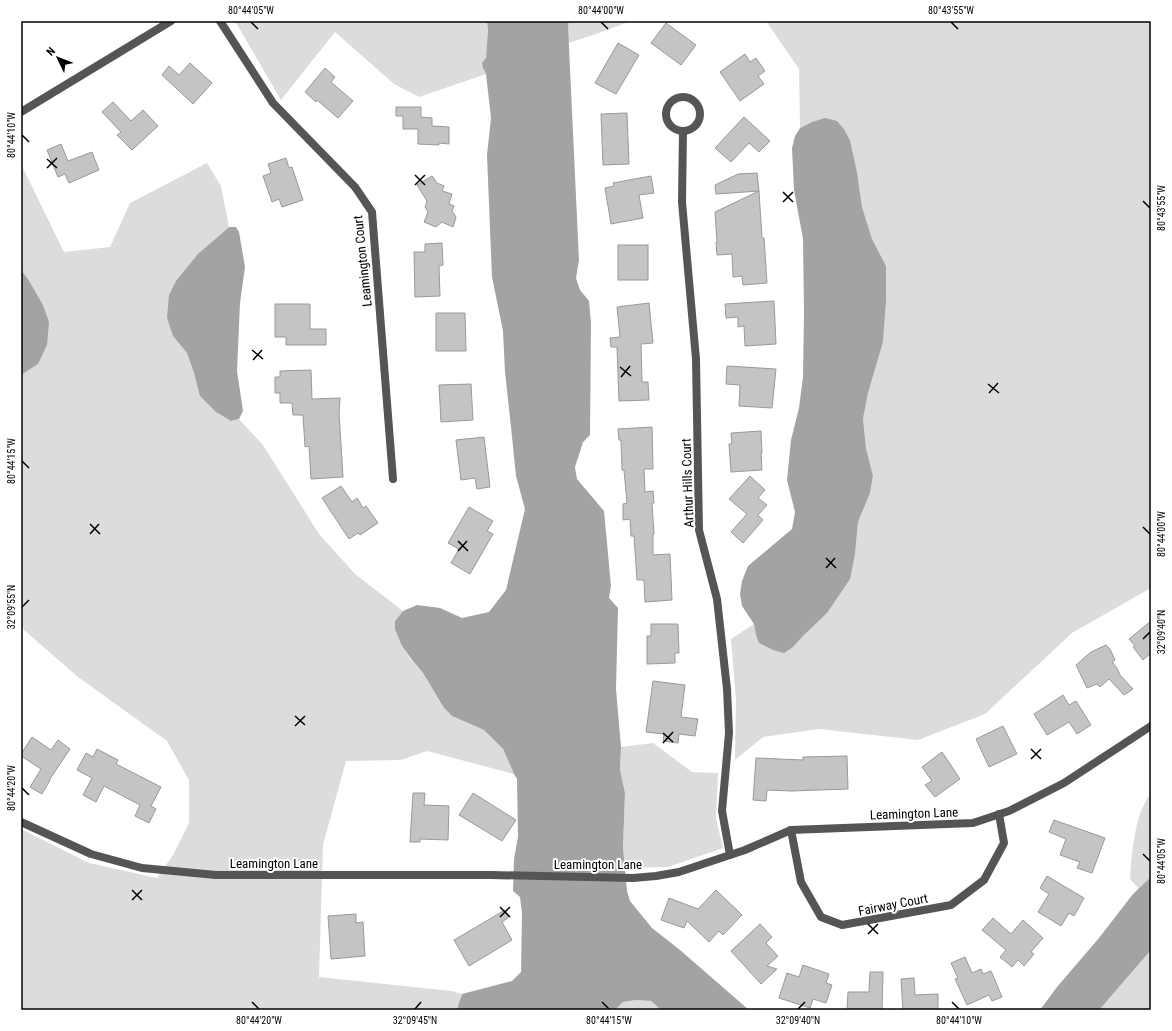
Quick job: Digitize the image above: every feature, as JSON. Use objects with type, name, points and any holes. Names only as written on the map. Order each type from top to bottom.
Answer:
[{"type":"street","points":[[21,112],[171,21]]},
{"type":"street","name":"Leamington Court","points":[[220,21],[273,103],[355,187],[372,212],[393,479]]},
{"type":"street","points":[[683,97],[690,98],[695,102],[699,108],[700,114],[695,126],[689,130],[683,131],[676,130],[671,126],[667,120],[666,114],[667,107],[671,102],[677,98],[683,97]]},
{"type":"street","name":"Arthur Hills Court","points":[[683,131],[682,202],[696,359],[699,530],[717,599],[727,689],[729,733],[722,811],[730,855]]},
{"type":"street","name":"Leamington Lane","points":[[21,822],[90,854],[142,868],[216,875],[492,875],[632,878],[656,876],[679,872],[745,850],[791,830],[973,822],[1009,811],[1064,783],[1151,726]]},
{"type":"street","name":"Fairway Court","points":[[791,830],[801,882],[821,917],[842,925],[951,905],[984,880],[1004,843],[999,814]]},
{"type":"shaded area","points":[[235,21],[487,21],[488,45],[483,68],[486,74],[419,97],[394,84],[335,32],[281,100]]},
{"type":"shaded area","points":[[487,21],[569,21],[568,26],[579,260],[576,278],[580,290],[589,301],[591,323],[590,435],[583,442],[575,467],[577,479],[604,511],[611,586],[609,598],[618,608],[616,689],[621,747],[620,770],[625,793],[623,847],[627,891],[630,901],[652,928],[680,950],[749,1010],[661,1010],[651,1001],[636,1000],[623,1002],[615,1010],[458,1010],[462,994],[512,981],[521,972],[522,913],[520,897],[513,891],[514,859],[518,837],[517,779],[503,749],[484,730],[452,716],[444,708],[423,673],[402,646],[395,629],[395,621],[403,611],[417,605],[440,608],[462,618],[489,612],[506,590],[525,509],[516,476],[505,372],[503,331],[492,277],[487,155],[491,118],[486,74],[482,63],[486,58],[488,31]]},
{"type":"shaded area","points":[[569,21],[631,21],[568,43]]},
{"type":"shaded area","points":[[766,21],[1151,21],[1151,588],[1072,633],[985,714],[918,740],[819,729],[763,737],[735,760],[736,700],[731,639],[754,624],[756,635],[793,647],[804,635],[855,554],[858,522],[870,493],[873,476],[866,448],[863,419],[868,393],[883,342],[886,302],[886,266],[872,239],[862,207],[857,172],[850,140],[844,129],[812,122],[800,128],[799,69]]},
{"type":"shaded area","points":[[825,118],[837,121],[844,129],[850,140],[857,172],[862,207],[872,239],[886,266],[886,302],[883,342],[868,393],[863,419],[866,448],[873,476],[870,493],[858,522],[855,554],[850,579],[827,613],[793,647],[784,653],[773,650],[759,643],[754,624],[742,606],[740,594],[742,581],[748,566],[792,529],[795,512],[787,480],[791,440],[799,408],[803,377],[804,313],[803,239],[794,190],[792,148],[795,136],[800,128]]},
{"type":"shaded area","points":[[207,163],[221,186],[229,227],[213,241],[173,336],[187,353],[194,373],[216,412],[231,421],[239,419],[263,445],[319,534],[355,574],[403,611],[395,621],[402,646],[411,660],[423,673],[444,708],[452,716],[484,730],[503,749],[514,774],[427,751],[401,760],[346,761],[323,845],[319,977],[451,991],[462,994],[458,1010],[21,1010],[21,829],[89,863],[157,878],[173,855],[189,823],[189,780],[167,741],[78,677],[24,630],[21,622],[21,375],[38,364],[33,290],[28,279],[21,270],[21,164],[64,252],[110,247],[130,203]]},
{"type":"shaded area","points":[[229,227],[236,227],[239,232],[245,267],[240,303],[237,371],[243,411],[239,419],[231,421],[216,412],[200,396],[187,353],[173,336],[167,318],[169,295],[176,281],[198,254]]},
{"type":"shaded area","points":[[21,270],[43,305],[49,322],[47,345],[38,364],[21,375]]},
{"type":"shaded area","points":[[653,743],[692,772],[718,773],[716,818],[723,848],[668,867],[625,868],[623,847],[625,793],[620,770],[621,747]]},
{"type":"shaded area","points":[[1151,793],[1151,877],[1139,889],[1130,879],[1133,846],[1137,823],[1145,802]]},
{"type":"shaded area","points":[[1151,877],[1151,950],[1099,1010],[1040,1010],[1133,894]]},
{"type":"shaded area","points":[[1151,950],[1151,1010],[1099,1010]]},
{"type":"shaded area","points":[[636,1000],[651,1001],[661,1010],[615,1010],[623,1002]]},
{"type":"building","points":[[666,23],[696,45],[681,65],[651,43]]},
{"type":"building","points":[[618,43],[639,55],[616,94],[595,83]]},
{"type":"building","points":[[745,54],[750,62],[756,58],[765,71],[758,76],[764,84],[740,101],[720,72]]},
{"type":"building","points":[[190,63],[212,83],[193,104],[162,75],[169,66],[179,75]]},
{"type":"building","points":[[325,68],[335,77],[331,82],[353,101],[338,118],[305,92]]},
{"type":"building","points":[[113,102],[131,121],[143,110],[158,126],[132,150],[117,135],[121,132],[102,112]]},
{"type":"building","points":[[396,107],[421,107],[421,117],[432,118],[432,126],[449,127],[449,144],[418,144],[418,129],[403,129],[403,116],[396,116]]},
{"type":"building","points":[[627,113],[629,164],[603,165],[601,114]]},
{"type":"building","points":[[744,117],[770,141],[759,152],[749,143],[731,162],[715,148]]},
{"type":"building","points":[[61,144],[68,161],[92,152],[99,170],[69,183],[65,174],[58,177],[47,150]]},
{"type":"building","points":[[286,158],[289,168],[292,167],[303,200],[282,207],[279,199],[272,202],[263,176],[271,173],[268,164]]},
{"type":"building","points":[[757,173],[759,191],[716,194],[715,185],[738,174]]},
{"type":"building","points":[[432,176],[437,183],[444,186],[442,191],[452,194],[449,204],[454,206],[452,211],[456,217],[453,227],[442,222],[436,227],[424,222],[428,212],[425,207],[427,201],[417,185]]},
{"type":"building","points":[[651,176],[654,193],[639,195],[643,218],[611,224],[605,188],[614,186],[613,183]]},
{"type":"building","points":[[759,191],[767,283],[743,285],[742,276],[733,277],[732,254],[717,255],[715,212]]},
{"type":"building","points":[[442,243],[443,265],[439,266],[440,296],[415,297],[414,252],[425,252],[425,244]]},
{"type":"building","points":[[618,245],[648,245],[648,280],[618,280]]},
{"type":"building","points":[[774,301],[776,344],[745,346],[744,326],[738,327],[738,317],[726,318],[725,304]]},
{"type":"building","points":[[649,303],[653,343],[641,344],[642,382],[648,382],[649,400],[619,401],[617,347],[611,347],[610,338],[620,337],[617,307]]},
{"type":"building","points":[[275,304],[310,304],[310,329],[326,329],[326,345],[286,345],[286,337],[275,337]]},
{"type":"building","points":[[436,313],[465,313],[466,351],[436,351]]},
{"type":"building","points":[[727,366],[776,369],[772,408],[739,406],[740,385],[726,384]]},
{"type":"building","points":[[311,370],[312,399],[340,398],[339,413],[343,477],[311,479],[309,446],[305,447],[303,415],[293,415],[292,403],[280,403],[280,393],[275,393],[275,377],[280,377],[280,371]]},
{"type":"building","points":[[471,384],[473,420],[441,422],[439,385]]},
{"type":"building","points":[[652,427],[653,469],[644,469],[645,492],[653,491],[653,555],[670,554],[672,600],[645,602],[644,580],[637,580],[634,536],[631,536],[630,519],[623,520],[623,504],[627,503],[624,470],[622,470],[621,440],[619,440],[618,429]]},
{"type":"building","points":[[761,431],[762,470],[731,472],[729,444],[732,444],[731,433]]},
{"type":"building","points":[[484,437],[490,487],[477,489],[475,478],[461,480],[456,440]]},
{"type":"building","points":[[750,476],[765,490],[758,498],[767,505],[758,515],[763,520],[743,543],[731,532],[747,514],[729,499]]},
{"type":"building","points":[[341,486],[352,502],[357,498],[363,508],[366,506],[378,523],[360,535],[358,533],[349,539],[322,498]]},
{"type":"building","points":[[469,507],[493,521],[487,531],[493,534],[470,574],[451,563],[459,549],[448,543]]},
{"type":"building","points":[[1151,621],[1151,653],[1143,660],[1129,639]]},
{"type":"building","points":[[651,624],[678,624],[679,653],[675,653],[675,663],[647,664],[647,636],[651,636]]},
{"type":"building","points":[[1106,645],[1110,649],[1115,660],[1112,662],[1120,675],[1133,689],[1124,695],[1109,679],[1100,687],[1097,684],[1087,688],[1076,665],[1091,652]]},
{"type":"building","points":[[653,681],[685,685],[681,717],[698,719],[695,736],[679,734],[678,743],[663,741],[664,734],[646,732]]},
{"type":"building","points":[[1063,695],[1069,705],[1076,701],[1091,725],[1077,734],[1069,722],[1047,735],[1034,714]]},
{"type":"building","points":[[1003,726],[1017,754],[989,767],[976,739]]},
{"type":"building","points":[[32,737],[51,750],[58,740],[70,749],[42,794],[30,787],[41,769],[21,756]]},
{"type":"building","points":[[97,749],[118,760],[116,764],[161,787],[151,806],[156,809],[149,823],[135,816],[140,805],[104,786],[96,802],[83,795],[92,778],[77,770],[86,753],[93,757]]},
{"type":"building","points":[[942,752],[960,779],[935,797],[925,785],[932,781],[922,767]]},
{"type":"building","points":[[847,756],[848,789],[792,791],[767,790],[766,801],[753,800],[756,758],[803,760],[803,757]]},
{"type":"building","points":[[413,793],[425,793],[424,805],[449,806],[448,840],[420,839],[420,842],[410,842]]},
{"type":"building","points":[[473,793],[516,820],[502,841],[459,815]]},
{"type":"building","points":[[1054,820],[1105,838],[1092,873],[1077,868],[1080,862],[1060,855],[1066,839],[1049,832]]},
{"type":"building","points":[[1047,876],[1084,898],[1074,916],[1069,913],[1061,926],[1038,912],[1049,894],[1040,888]]},
{"type":"building","points":[[716,890],[742,915],[723,935],[719,931],[709,942],[687,921],[684,928],[661,920],[669,898],[698,909]]},
{"type":"building","points":[[505,910],[509,917],[502,922],[512,940],[469,966],[454,940]]},
{"type":"building","points":[[356,914],[356,923],[363,922],[365,956],[331,959],[328,916]]},
{"type":"building","points":[[993,918],[1011,934],[1023,920],[1043,938],[1031,952],[1034,954],[1024,966],[1018,960],[1012,967],[1000,957],[1006,950],[982,930]]},
{"type":"building","points":[[760,924],[772,937],[766,943],[778,956],[767,966],[777,969],[761,984],[731,951]]},
{"type":"building","points":[[965,957],[972,973],[981,969],[983,974],[991,971],[1002,997],[992,1001],[989,995],[967,1005],[955,979],[958,978],[951,963]]},
{"type":"building","points":[[803,965],[829,974],[826,983],[832,985],[826,1003],[813,999],[810,1008],[779,998],[787,973],[799,977]]},
{"type":"building","points":[[870,972],[883,972],[882,1010],[847,1010],[848,992],[869,992]]},
{"type":"building","points":[[914,978],[915,995],[938,994],[938,1010],[903,1010],[901,979]]}]
